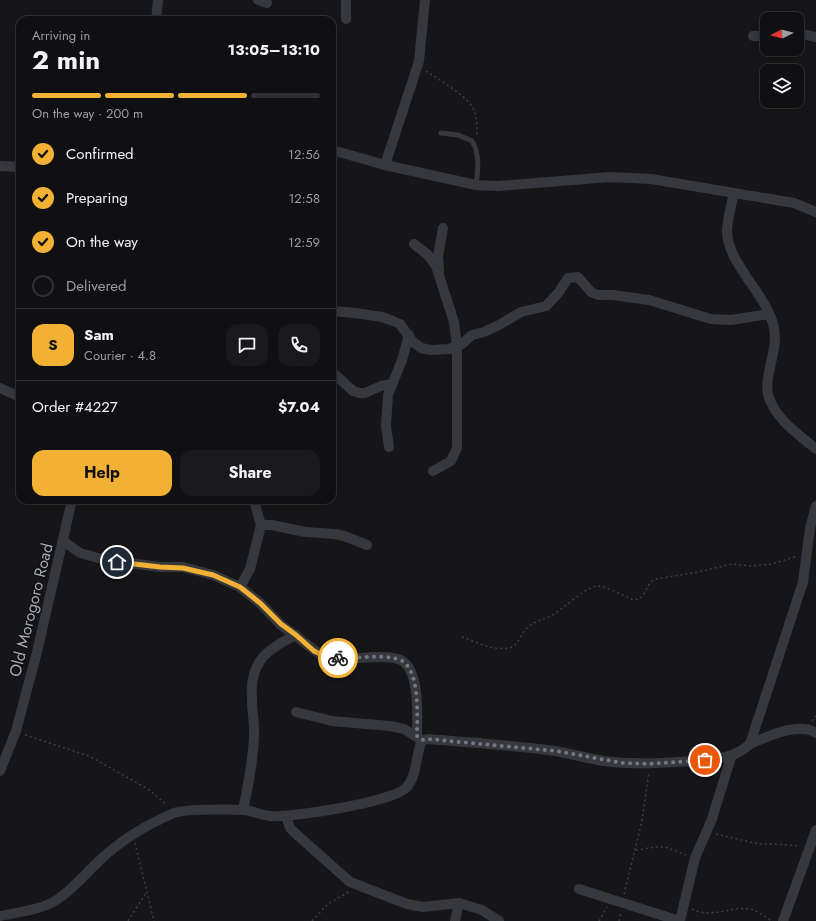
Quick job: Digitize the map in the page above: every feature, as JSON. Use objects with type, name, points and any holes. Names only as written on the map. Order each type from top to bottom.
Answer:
[{"type":"street","points":[[156,16],[158,0]]},
{"type":"street","points":[[346,0],[346,19]]},
{"type":"street","points":[[385,165],[418,65],[425,0]]},
{"type":"street","points":[[804,34],[816,36]]},
{"type":"street","points":[[753,36],[760,36]]},
{"type":"street","points":[[336,151],[385,165],[476,185],[498,186],[557,182],[586,178],[670,181],[794,203],[816,212]]},
{"type":"street","points":[[0,166],[16,167]]},
{"type":"street","points":[[734,193],[727,230],[730,247],[769,314],[774,326],[776,338],[768,386],[768,396],[774,408],[786,423],[816,449]]},
{"type":"street","points":[[439,274],[438,256],[443,228]]},
{"type":"street","points":[[414,244],[432,259],[439,274],[454,322],[457,346],[457,448],[455,456],[451,461],[433,471]]},
{"type":"street","points":[[336,312],[382,318],[400,324],[412,341],[421,348],[437,350],[449,349],[457,346],[472,335],[484,332],[522,312],[546,306],[559,292],[568,278],[573,277],[578,277],[591,292],[598,295],[613,295],[649,300],[711,319],[731,320],[769,314]]},
{"type":"street","points":[[389,447],[386,426],[388,395],[402,360],[409,335]]},
{"type":"street","points":[[336,376],[353,391],[359,393],[392,384]]},
{"type":"street","points":[[0,388],[16,396]]},
{"type":"street","name":"Old Morogoro Road","points":[[0,771],[16,731],[37,652],[71,504]]},
{"type":"street","points":[[240,587],[250,569],[261,525],[255,504]]},
{"type":"street","points":[[750,744],[803,582],[810,528],[816,506]]},
{"type":"street","points":[[261,525],[272,525],[305,532],[335,534],[367,545]]},
{"type":"street","points":[[0,916],[44,906],[58,899],[132,833],[176,812],[202,810],[243,810],[270,816],[286,816],[361,803],[400,793],[411,782],[416,768],[419,738],[415,685],[408,665],[398,659],[328,658],[314,651],[240,587],[213,575],[193,569],[130,564],[105,560],[80,553],[63,541]]},
{"type":"street","points":[[243,810],[249,781],[255,735],[251,698],[253,672],[266,652],[277,644],[296,635]]},
{"type":"street","points":[[296,712],[332,721],[390,726],[404,729],[419,738],[503,745],[556,751],[603,761],[649,764],[719,759],[743,751],[750,744],[797,728],[809,728],[816,733]]},
{"type":"street","points":[[579,889],[680,921],[696,857],[706,835],[731,756]]},
{"type":"street","points":[[286,816],[290,828],[350,882],[406,904],[423,907],[459,903],[482,910],[499,921]]},
{"type":"street","points":[[783,921],[816,830]]},
{"type":"street","points":[[455,921],[459,903]]},
{"type":"street","points":[[0,916],[10,921]]},
{"type":"lane","points":[[441,133],[458,135],[472,141],[478,156],[476,185]]},
{"type":"path","points":[[418,65],[457,92],[473,108],[476,118],[477,141]]},
{"type":"path","points":[[462,637],[493,648],[510,648],[531,624],[551,616],[596,586],[603,587],[634,600],[639,600],[644,595],[648,585],[656,579],[698,572],[732,564],[750,566],[772,564],[807,552]]},
{"type":"path","points":[[16,731],[89,756],[148,789],[176,812]]},
{"type":"path","points":[[623,903],[627,876],[635,850],[646,798],[649,764]]},
{"type":"path","points":[[132,833],[154,921]]},
{"type":"path","points":[[706,835],[717,834],[759,844],[810,848]]},
{"type":"path","points":[[635,850],[665,847],[685,855],[696,857]]},
{"type":"path","points":[[312,921],[328,904],[361,886]]},
{"type":"path","points":[[128,921],[147,891]]},
{"type":"path","points":[[599,921],[611,899]]},
{"type":"path","points":[[682,910],[692,908],[697,912],[720,912],[745,909],[758,911],[772,921]]},
{"type":"way so far","points":[[338,658],[398,659],[408,665],[412,672],[415,685],[417,736],[422,740],[428,739],[503,745],[556,751],[603,761],[623,763],[664,764],[705,760]]},
{"type":"route","points":[[117,562],[193,569],[213,575],[240,587],[314,651],[328,658],[338,658]]}]
